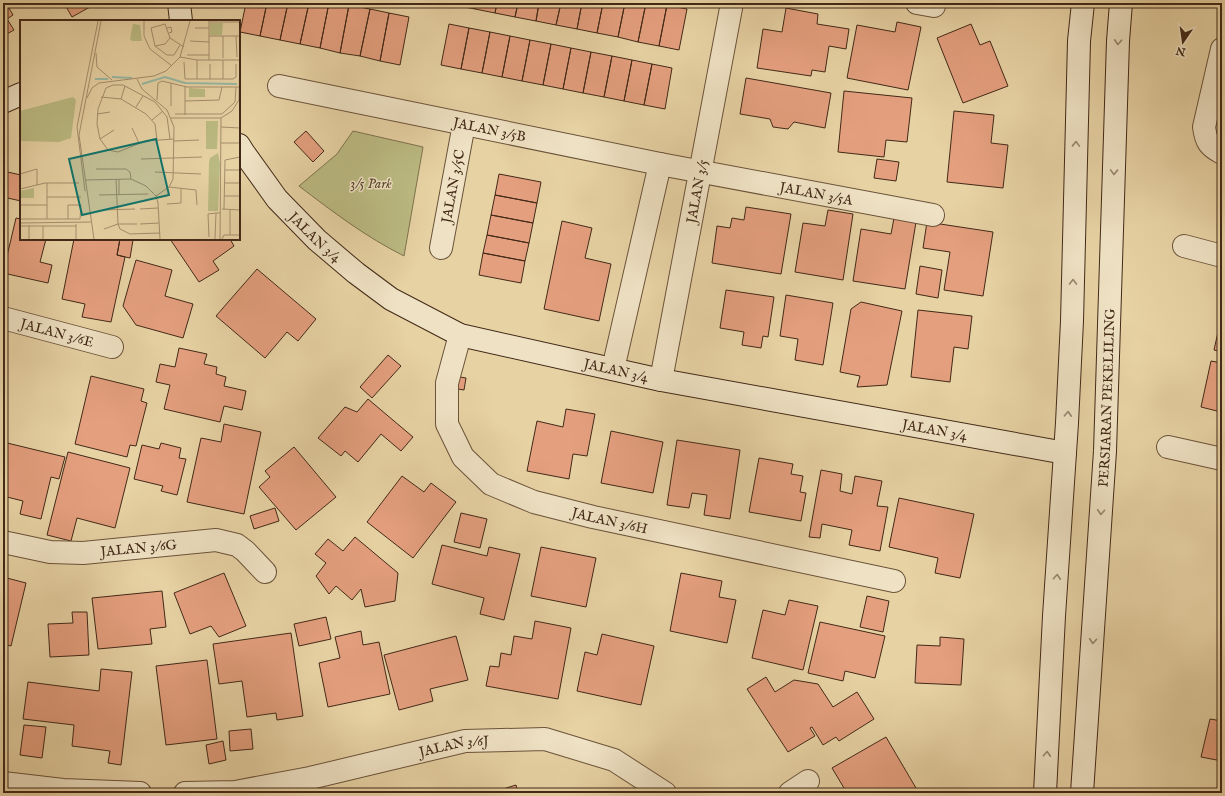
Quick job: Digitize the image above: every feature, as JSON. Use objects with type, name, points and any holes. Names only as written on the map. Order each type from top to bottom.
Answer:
[{"type":"street","points":[[179,3],[181,20]]},
{"type":"street","name":"JALAN 3/5","points":[[661,380],[732,3]]},
{"type":"street","points":[[1045,793],[1072,321],[1079,41],[1083,3]]},
{"type":"street","name":"PERSIARAN PEKELILING","points":[[1082,793],[1106,451],[1118,41],[1121,3]]},
{"type":"street","points":[[1222,49],[1204,127],[1205,138],[1212,147],[1222,153]]},
{"type":"street","name":"JALAN 3/5B","points":[[279,86],[700,172]]},
{"type":"street","points":[[3,102],[20,94]]},
{"type":"street","name":"JALAN 3/5C","points":[[441,248],[464,124]]},
{"type":"street","name":"JALAN 3/4","points":[[240,147],[277,199],[317,240],[356,273],[391,299],[460,335],[661,380],[1065,453]]},
{"type":"street","points":[[613,369],[660,164]]},
{"type":"street","name":"JALAN 3/5A","points":[[700,172],[932,215]]},
{"type":"street","points":[[1184,246],[1222,256]]},
{"type":"street","name":"JALAN 3/6E","points":[[3,318],[112,347]]},
{"type":"street","name":"JALAN 3/6H","points":[[460,335],[447,382],[447,424],[463,457],[491,484],[534,502],[593,517],[894,581]]},
{"type":"street","points":[[1168,447],[1222,459]]},
{"type":"street","name":"JALAN 3/6G","points":[[3,542],[50,552],[83,553],[216,540],[238,545],[265,572]]},
{"type":"street","name":"JALAN 3/6J","points":[[185,793],[235,792],[310,778],[465,740],[544,739],[614,760],[665,793]]},
{"type":"street","points":[[790,793],[808,781]]},
{"type":"street","points":[[3,782],[63,790],[140,793]]},
{"type":"green space","name":"3/5 Park","points":[[353,131],[423,147],[404,256],[390,249],[337,215],[299,186],[337,154]]},
{"type":"building","points":[[3,3],[6,3],[13,15],[7,19],[14,30],[3,36]]},
{"type":"building","points":[[64,3],[97,3],[72,17]]},
{"type":"building","points":[[246,3],[267,3],[260,36],[240,32]]},
{"type":"building","points":[[267,3],[288,3],[280,40],[260,36]]},
{"type":"building","points":[[288,3],[309,3],[300,44],[280,40]]},
{"type":"building","points":[[309,3],[329,3],[320,48],[300,44]]},
{"type":"building","points":[[329,3],[342,3],[349,5],[340,53],[320,48]]},
{"type":"building","points":[[455,3],[476,3],[475,9],[454,5]]},
{"type":"building","points":[[476,3],[497,3],[495,13],[475,9]]},
{"type":"building","points":[[497,3],[518,3],[515,17],[495,13]]},
{"type":"building","points":[[518,3],[539,3],[536,21],[515,17]]},
{"type":"building","points":[[539,3],[561,3],[556,25],[536,21]]},
{"type":"building","points":[[561,3],[582,3],[577,29],[556,25]]},
{"type":"building","points":[[582,3],[603,3],[597,33],[577,29]]},
{"type":"building","points":[[603,3],[625,3],[618,37],[597,33]]},
{"type":"building","points":[[625,3],[646,3],[638,42],[618,37]]},
{"type":"building","points":[[646,3],[667,5],[659,46],[638,42]]},
{"type":"building","points":[[349,5],[370,9],[360,56],[340,53]]},
{"type":"building","points":[[667,5],[687,9],[679,50],[659,46]]},
{"type":"building","points":[[786,8],[818,14],[817,24],[849,29],[846,49],[829,46],[825,72],[812,70],[811,76],[757,68],[763,29],[782,32]]},
{"type":"building","points":[[370,9],[389,13],[380,61],[360,56]]},
{"type":"building","points":[[389,13],[409,17],[400,65],[380,61]]},
{"type":"building","points":[[897,22],[921,27],[908,90],[847,78],[857,25],[895,32]]},
{"type":"building","points":[[449,24],[469,28],[461,69],[441,65]]},
{"type":"building","points":[[971,24],[980,45],[990,41],[1008,86],[963,103],[937,38]]},
{"type":"building","points":[[469,28],[490,32],[482,73],[461,69]]},
{"type":"building","points":[[490,32],[510,36],[502,77],[482,73]]},
{"type":"building","points":[[510,36],[530,40],[522,81],[502,77]]},
{"type":"building","points":[[530,40],[551,44],[543,85],[522,81]]},
{"type":"building","points":[[551,44],[571,48],[563,89],[543,85]]},
{"type":"building","points":[[571,48],[591,52],[583,93],[563,89]]},
{"type":"building","points":[[591,52],[612,56],[604,97],[583,93]]},
{"type":"building","points":[[612,56],[632,60],[624,101],[604,97]]},
{"type":"building","points":[[632,60],[652,64],[644,105],[624,101]]},
{"type":"building","points":[[652,64],[672,68],[665,109],[644,105]]},
{"type":"building","points":[[746,78],[831,93],[825,128],[794,122],[788,129],[773,127],[770,119],[740,114]]},
{"type":"building","points":[[844,91],[912,98],[907,142],[886,140],[884,157],[838,152]]},
{"type":"building","points":[[954,111],[994,115],[991,143],[1008,145],[1003,188],[947,182]]},
{"type":"building","points":[[306,131],[324,151],[313,162],[294,142]]},
{"type":"building","points":[[877,159],[899,162],[896,181],[874,178]]},
{"type":"building","points":[[3,171],[20,175],[20,201],[3,197]]},
{"type":"building","points":[[499,174],[541,182],[537,203],[495,195]]},
{"type":"building","points":[[495,195],[537,203],[533,223],[491,215]]},
{"type":"building","points":[[746,207],[791,214],[781,274],[712,263],[717,226],[730,228],[732,218],[744,220]]},
{"type":"building","points":[[828,210],[853,214],[843,280],[795,272],[803,223],[825,226]]},
{"type":"building","points":[[491,215],[533,223],[529,243],[487,235]]},
{"type":"building","points":[[16,218],[20,219],[20,240],[46,240],[40,262],[52,265],[48,283],[3,273]]},
{"type":"building","points":[[894,218],[916,222],[905,289],[853,281],[861,229],[891,234]]},
{"type":"building","points":[[562,221],[592,228],[585,258],[611,264],[599,321],[544,309]]},
{"type":"building","points":[[927,222],[993,232],[983,296],[944,290],[950,252],[923,248]]},
{"type":"building","points":[[487,235],[529,243],[525,261],[483,253]]},
{"type":"building","points":[[74,240],[120,240],[117,255],[125,257],[111,322],[82,317],[85,304],[62,299]]},
{"type":"building","points":[[120,240],[133,240],[130,258],[117,255]]},
{"type":"building","points":[[171,240],[231,240],[234,246],[213,261],[219,270],[199,282]]},
{"type":"building","points":[[483,253],[525,261],[521,283],[479,275]]},
{"type":"building","points":[[136,260],[172,270],[165,296],[193,304],[183,338],[136,325],[123,306]]},
{"type":"building","points":[[920,266],[942,270],[938,298],[916,294]]},
{"type":"building","points":[[257,269],[316,319],[298,341],[287,332],[265,358],[216,316]]},
{"type":"building","points":[[726,290],[774,297],[768,337],[763,336],[761,348],[742,345],[744,332],[720,328]]},
{"type":"building","points":[[786,295],[833,303],[823,365],[795,360],[798,339],[780,336]]},
{"type":"building","points":[[861,302],[902,311],[887,385],[857,387],[860,376],[840,372],[851,309]]},
{"type":"building","points":[[918,310],[972,316],[968,349],[954,347],[950,382],[911,377]]},
{"type":"building","points":[[1222,314],[1222,352],[1214,350]]},
{"type":"building","points":[[179,348],[207,354],[204,364],[217,367],[216,374],[226,377],[224,386],[246,391],[242,410],[224,406],[220,422],[164,409],[170,385],[156,382],[160,364],[175,367]]},
{"type":"building","points":[[388,355],[401,366],[372,398],[360,387]]},
{"type":"building","points":[[1211,361],[1222,363],[1221,412],[1201,407]]},
{"type":"building","points":[[91,376],[144,389],[141,401],[147,403],[136,446],[130,445],[127,457],[75,444]]},
{"type":"building","points":[[454,376],[466,378],[464,390],[452,388]]},
{"type":"building","points":[[368,399],[413,437],[401,451],[381,434],[358,462],[345,451],[341,456],[318,438],[345,407],[357,412]]},
{"type":"building","points":[[566,409],[595,414],[587,456],[573,454],[569,479],[527,471],[537,421],[563,427]]},
{"type":"building","points":[[224,424],[261,432],[244,514],[187,502],[201,438],[221,442]]},
{"type":"building","points":[[611,431],[663,442],[653,493],[601,483]]},
{"type":"building","points":[[677,440],[740,450],[730,519],[704,515],[707,495],[692,493],[689,508],[667,505]]},
{"type":"building","points":[[3,442],[65,457],[59,479],[51,477],[41,519],[20,514],[23,501],[3,496]]},
{"type":"building","points":[[161,443],[181,448],[179,458],[186,459],[177,495],[161,491],[163,486],[134,479],[142,445],[159,449]]},
{"type":"building","points":[[294,447],[336,497],[296,530],[259,487],[270,477],[265,471]]},
{"type":"building","points":[[68,452],[130,468],[115,528],[77,518],[71,541],[47,535]]},
{"type":"building","points":[[759,458],[793,464],[791,474],[803,476],[800,492],[806,493],[801,521],[749,512]]},
{"type":"building","points":[[821,470],[842,474],[840,491],[852,494],[855,476],[882,481],[877,506],[888,507],[880,551],[849,545],[852,530],[822,524],[820,538],[809,537]]},
{"type":"building","points":[[402,476],[424,492],[431,483],[456,502],[413,558],[367,522]]},
{"type":"building","points":[[899,498],[974,514],[960,578],[935,573],[938,558],[889,547]]},
{"type":"building","points":[[275,508],[279,521],[254,529],[250,516]]},
{"type":"building","points":[[461,513],[487,519],[480,548],[454,542]]},
{"type":"building","points":[[355,537],[398,573],[395,601],[365,607],[361,589],[352,600],[336,586],[329,594],[316,576],[326,563],[315,554],[328,539],[343,551]]},
{"type":"building","points":[[442,545],[487,556],[489,547],[520,554],[504,620],[480,614],[484,598],[432,584]]},
{"type":"building","points":[[541,547],[596,558],[586,607],[531,596]]},
{"type":"building","points":[[224,573],[246,626],[219,637],[211,626],[190,634],[174,593]]},
{"type":"building","points":[[681,573],[722,581],[719,597],[736,600],[727,643],[670,631]]},
{"type":"building","points":[[3,577],[26,583],[11,646],[3,644]]},
{"type":"building","points":[[162,591],[166,627],[150,629],[152,644],[98,649],[92,598]]},
{"type":"building","points":[[867,596],[889,601],[883,632],[860,627]]},
{"type":"building","points":[[789,600],[818,606],[803,670],[752,658],[763,610],[785,615]]},
{"type":"building","points":[[72,612],[87,612],[89,655],[50,657],[48,624],[73,623]]},
{"type":"building","points":[[326,617],[331,639],[299,646],[294,624]]},
{"type":"building","points":[[535,621],[571,628],[558,699],[486,686],[490,666],[499,667],[501,653],[511,655],[514,636],[532,639]]},
{"type":"building","points":[[820,622],[885,636],[875,678],[845,671],[843,681],[808,673]]},
{"type":"building","points":[[361,631],[363,645],[379,642],[390,694],[328,707],[319,663],[340,658],[335,637]]},
{"type":"building","points":[[291,633],[303,716],[277,720],[276,713],[247,717],[242,681],[219,684],[213,644]]},
{"type":"building","points":[[602,634],[654,646],[641,705],[577,691],[585,652],[597,655]]},
{"type":"building","points":[[456,636],[468,680],[430,689],[433,701],[399,710],[384,655]]},
{"type":"building","points":[[940,637],[964,639],[961,685],[915,683],[917,645],[940,646]]},
{"type":"building","points":[[207,660],[217,739],[166,745],[156,666]]},
{"type":"building","points":[[101,669],[132,672],[121,765],[108,763],[110,751],[72,746],[74,725],[23,719],[28,682],[99,691]]},
{"type":"building","points":[[766,677],[775,692],[794,680],[818,684],[833,707],[857,692],[874,719],[839,741],[836,737],[823,745],[812,727],[810,728],[815,736],[788,752],[747,689]]},
{"type":"building","points":[[1210,719],[1222,721],[1222,761],[1201,757]]},
{"type":"building","points":[[24,725],[46,727],[42,758],[20,755]]},
{"type":"building","points":[[251,729],[253,749],[230,751],[229,731]]},
{"type":"building","points":[[886,737],[916,788],[908,793],[847,793],[832,768]]},
{"type":"building","points":[[223,741],[226,760],[209,764],[206,745]]},
{"type":"building","points":[[516,785],[518,793],[490,793]]}]
